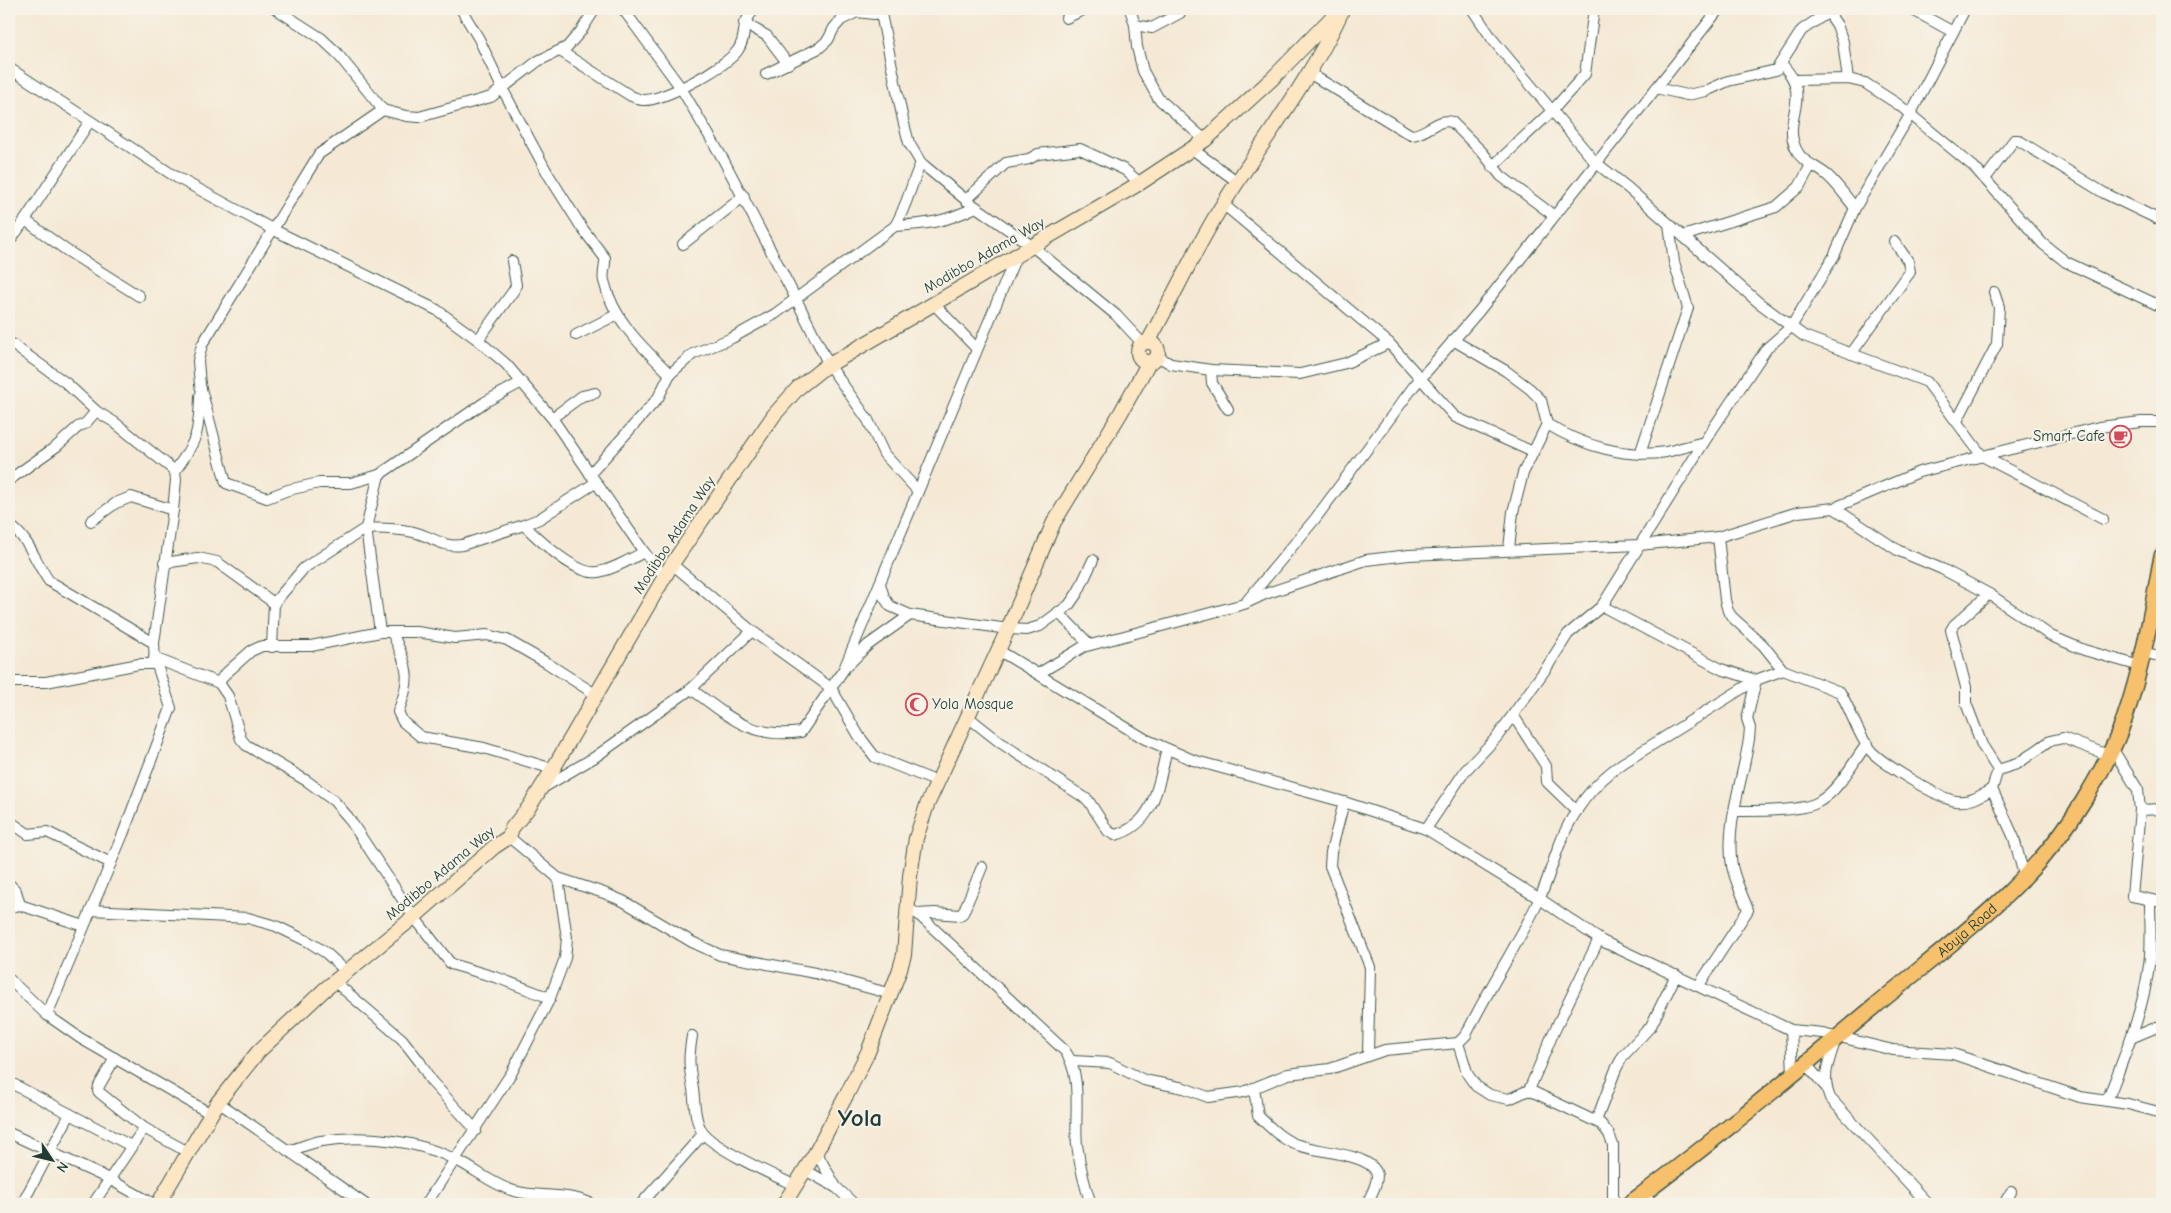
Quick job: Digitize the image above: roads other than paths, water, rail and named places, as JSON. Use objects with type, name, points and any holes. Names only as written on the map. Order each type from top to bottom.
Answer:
[{"type":"main road","points":[[784,1204],[816,1152],[868,1052],[891,994],[904,955],[913,911],[916,838],[927,805],[1008,629],[1054,522],[1120,414],[1136,384],[1164,313],[1223,204],[1309,74],[1329,40],[1342,9]]},
{"type":"main road","name":"Modibbo Adama Way","points":[[158,1204],[215,1108],[258,1052],[289,1020],[414,917],[494,847],[509,837],[512,828],[529,807],[553,769],[672,564],[774,415],[798,388],[826,364],[829,365],[1140,183],[1206,140],[1273,78],[1342,9]]},
{"type":"main road","name":"Abuja Road","points":[[1629,1204],[1648,1200],[1805,1063],[1963,934],[2024,879],[2062,832],[2084,799],[2110,752],[2125,719],[2142,659],[2161,572],[2162,556]]},
{"type":"street","points":[[276,9],[326,43],[383,110],[406,116],[419,116],[490,96],[538,61],[567,47],[581,31],[595,9]]},
{"type":"street","points":[[461,9],[478,38],[502,88],[548,174],[582,228],[605,258],[603,280],[616,315],[643,348],[670,374]]},
{"type":"street","points":[[623,9],[681,88],[744,196],[829,365],[868,420],[884,454],[918,491]]},
{"type":"street","points":[[560,51],[631,96],[642,100],[652,99],[681,88],[728,62],[743,40],[744,23],[747,17],[755,9]]},
{"type":"street","points":[[1066,18],[1085,9]]},
{"type":"street","points":[[1130,9],[1135,25],[1137,47],[1143,71],[1158,98],[1206,140]]},
{"type":"street","points":[[1474,9],[1493,40],[1595,162],[1758,302],[1804,336],[1927,382],[1982,456],[2103,519]]},
{"type":"street","points":[[1492,167],[1552,111],[1585,74],[1594,9]]},
{"type":"street","points":[[1244,604],[1315,519],[1421,377],[1453,340],[1719,9]]},
{"type":"street","points":[[1911,9],[1953,32]]},
{"type":"street","points":[[1426,828],[1465,771],[1497,737],[1568,634],[1602,606],[1704,442],[1767,348],[1792,327],[1834,256],[1855,208],[1910,115],[1965,9]]},
{"type":"street","points":[[766,74],[819,48],[828,40],[834,28],[841,20],[857,12],[874,14],[883,10],[903,120],[909,143],[921,164],[966,200],[1032,246],[1116,315],[1149,351],[1170,364],[1211,370],[1300,374],[1346,363],[1389,343]]},
{"type":"street","points":[[1656,88],[1688,95],[1706,91],[1728,81],[1776,70],[1802,30],[1829,10],[1837,25],[1842,42],[1848,78]]},
{"type":"street","points":[[1135,25],[1152,28],[1180,13]]},
{"type":"street","points":[[744,23],[767,36],[788,64]]},
{"type":"street","points":[[1781,63],[1794,80],[1796,103],[1790,131],[1801,158],[1828,176],[1855,208]]},
{"type":"street","points":[[9,68],[176,177],[274,230],[437,310],[478,340],[506,364],[520,383],[552,418],[644,552],[665,577]]},
{"type":"street","points":[[1309,74],[1411,135],[1418,135],[1448,120],[1452,122],[1483,153],[1492,167],[1501,176],[1553,215]]},
{"type":"street","points":[[1794,80],[1848,78],[1866,83],[1899,105],[1974,167],[2043,244],[2066,262],[2162,307]]},
{"type":"street","points":[[174,471],[192,448],[199,427],[200,385],[198,361],[202,345],[319,154],[383,110]]},
{"type":"street","points":[[9,242],[90,121]]},
{"type":"street","points":[[1985,178],[2007,147],[2014,140],[2018,140],[2104,193],[2162,221]]},
{"type":"street","points":[[966,200],[1006,163],[1028,159],[1038,154],[1080,149],[1125,170],[1140,183]]},
{"type":"street","points":[[1192,149],[1238,182]]},
{"type":"street","points":[[272,647],[274,603],[304,568],[366,528],[417,533],[442,545],[452,547],[524,525],[539,518],[593,478],[658,398],[670,374],[693,354],[755,326],[895,226],[904,210],[909,189],[921,164]]},
{"type":"street","points":[[1683,236],[1776,207],[1799,187],[1811,165]]},
{"type":"street","points":[[683,244],[744,196]]},
{"type":"street","points":[[1223,204],[1389,343],[1455,417],[1532,452]]},
{"type":"street","points":[[895,226],[933,224],[954,218],[976,207]]},
{"type":"street","points":[[25,220],[66,250],[139,296]]},
{"type":"street","points":[[1640,454],[1688,308],[1674,262],[1669,224]]},
{"type":"street","points":[[1851,354],[1910,272],[1908,261],[1894,241]]},
{"type":"street","points":[[844,669],[1018,253]]},
{"type":"street","points":[[478,340],[514,290],[516,285],[512,261]]},
{"type":"street","points":[[1957,421],[1997,344],[1999,307],[1994,292]]},
{"type":"street","points":[[934,304],[978,350]]},
{"type":"street","points":[[576,334],[616,315]]},
{"type":"street","points":[[1453,340],[1506,371],[1542,400],[1547,424],[1523,474],[1513,512],[1509,549]]},
{"type":"street","points":[[9,342],[66,383],[96,411],[114,422],[174,471],[176,480],[154,643],[155,664],[139,664],[46,682],[9,682]]},
{"type":"street","points":[[1211,370],[1212,383],[1228,409]]},
{"type":"street","points":[[200,385],[226,483],[267,498],[288,490],[319,483],[351,483],[379,475],[485,402],[520,383]]},
{"type":"street","points":[[552,418],[582,396],[594,393]]},
{"type":"street","points":[[9,480],[57,446],[78,427],[86,423],[96,411]]},
{"type":"street","points":[[1038,674],[1083,647],[1244,604],[1264,594],[1366,560],[1409,555],[1509,549],[1639,545],[1718,537],[1798,512],[1834,508],[1918,472],[2099,428],[2141,422],[2162,422]]},
{"type":"street","points":[[1547,424],[1605,449],[1640,454],[1666,452],[1704,442]]},
{"type":"street","points":[[379,475],[366,528],[380,632]]},
{"type":"street","points":[[91,521],[116,503],[131,496],[172,510]]},
{"type":"street","points":[[1834,508],[1899,551],[1942,569],[1989,594],[2051,636],[2084,650],[2142,659],[2162,657]]},
{"type":"street","points":[[524,525],[542,543],[563,558],[588,571],[596,572],[617,566],[644,552]]},
{"type":"street","points":[[9,526],[27,542],[40,569],[49,581],[154,643]]},
{"type":"street","points":[[1718,537],[1728,611],[1763,645],[1783,670],[1840,692],[1871,750],[1902,773],[1946,798],[1957,801],[1976,799],[1992,789],[1998,770],[1982,744],[1966,703],[1966,687],[1951,630],[1954,625],[1989,594]]},
{"type":"street","points":[[164,563],[198,558],[217,562],[274,603]]},
{"type":"street","points":[[880,584],[890,606],[910,615],[1027,630],[1040,626],[1069,605],[1078,592],[1093,560]]},
{"type":"street","points":[[672,564],[752,631],[831,688],[859,736],[875,758],[938,782]]},
{"type":"street","points":[[1602,606],[1721,669],[1756,680]]},
{"type":"street","points":[[1058,612],[1090,645]]},
{"type":"street","points":[[691,689],[743,725],[760,731],[801,732],[844,669],[868,645],[910,615]]},
{"type":"street","points":[[540,790],[595,757],[691,689],[752,631]]},
{"type":"street","points":[[219,683],[224,676],[252,651],[262,646],[311,646],[380,632],[417,632],[455,638],[487,635],[507,640],[595,694]]},
{"type":"street","points":[[392,632],[408,679],[398,712],[414,733],[430,740],[484,748],[553,769]]},
{"type":"street","points":[[998,650],[1144,739],[1193,760],[1344,802],[1426,828],[1540,899],[1598,939],[1792,1030],[1823,1034],[1893,1050],[1953,1054],[2080,1097],[2162,1113]]},
{"type":"street","points":[[154,658],[219,683],[230,702],[241,739],[246,746],[307,781],[334,801],[352,823],[414,917],[451,964],[498,978],[550,998]]},
{"type":"street","points":[[47,1015],[111,863],[171,708],[154,658]]},
{"type":"street","points":[[1072,1062],[1110,1064],[1144,1080],[1184,1088],[1208,1098],[1229,1096],[1288,1074],[1330,1069],[1368,1054],[1385,1050],[1458,1043],[1466,1035],[1540,899],[1560,844],[1592,787],[1605,775],[1756,680],[1783,670]]},
{"type":"street","points":[[1699,985],[1748,910],[1732,868],[1730,849],[1735,811],[1749,739],[1750,728],[1747,719],[1756,680]]},
{"type":"street","points":[[1513,715],[1546,766],[1546,782],[1577,811]]},
{"type":"street","points":[[968,717],[1001,743],[1088,800],[1108,831],[1115,835],[1128,832],[1146,816],[1155,796],[1167,749]]},
{"type":"street","points":[[1998,770],[2017,764],[2050,741],[2063,738],[2110,752],[2138,790],[2140,810],[2132,896],[2162,902]]},
{"type":"street","points":[[1735,811],[1769,811],[1803,807],[1820,802],[1834,788],[1867,744]]},
{"type":"street","points":[[1992,789],[2014,838],[2024,879]]},
{"type":"street","points":[[1344,802],[1331,852],[1330,866],[1370,967],[1368,1054]]},
{"type":"street","points":[[2140,810],[2162,809]]},
{"type":"street","points":[[9,820],[28,834],[47,832],[111,863]]},
{"type":"street","points":[[509,837],[558,878],[624,901],[692,942],[720,955],[814,973],[891,994]]},
{"type":"street","points":[[913,911],[960,915],[963,913],[982,867]]},
{"type":"street","points":[[426,1204],[512,1072],[550,998],[565,958],[567,938],[558,878]]},
{"type":"street","points":[[9,884],[16,892],[20,905]]},
{"type":"street","points":[[2107,1101],[2144,997],[2149,965],[2150,900]]},
{"type":"street","points":[[9,907],[20,905],[84,926]]},
{"type":"street","points":[[91,910],[248,918],[276,926],[309,942],[326,953],[347,972]]},
{"type":"street","points":[[913,911],[1065,1051],[1072,1062],[1077,1143],[1082,1177],[1091,1204]]},
{"type":"street","points":[[1458,1043],[1468,1075],[1476,1086],[1490,1095],[1508,1099],[1529,1090],[1552,1036],[1598,939]]},
{"type":"street","points":[[1596,1121],[1623,1056],[1651,1026],[1676,974]]},
{"type":"street","points":[[9,979],[47,1015],[80,1038],[115,1058],[215,1108],[288,1151],[365,1204]]},
{"type":"street","points":[[335,982],[402,1039],[420,1062],[431,1081],[476,1130]]},
{"type":"street","points":[[2131,1038],[2162,1025]]},
{"type":"street","points":[[1792,1030],[1793,1074]]},
{"type":"street","points":[[692,1036],[688,1059],[689,1073],[697,1120],[703,1134],[733,1154],[796,1186]]},
{"type":"street","points":[[1825,1086],[1825,1075],[1836,1038]]},
{"type":"street","points":[[115,1058],[98,1091],[144,1128],[188,1152]]},
{"type":"street","points":[[1805,1063],[1825,1086],[1830,1098],[1925,1203]]},
{"type":"street","points":[[9,1082],[131,1146]]},
{"type":"street","points":[[1254,1088],[1258,1116],[1282,1137],[1297,1145],[1321,1152],[1361,1158],[1376,1171],[1375,1183],[1366,1204]]},
{"type":"street","points":[[1529,1090],[1596,1121],[1609,1134],[1613,1145],[1613,1204]]},
{"type":"street","points":[[22,1204],[70,1114]]},
{"type":"street","points":[[93,1204],[144,1128]]},
{"type":"street","points":[[9,1133],[110,1179],[154,1204]]},
{"type":"street","points":[[641,1204],[703,1134]]},
{"type":"street","points":[[288,1151],[321,1141],[380,1139],[411,1145],[456,1159],[513,1190],[579,1198],[592,1204]]},
{"type":"street","points":[[816,1152],[837,1188]]},
{"type":"street","points":[[805,1170],[837,1188],[854,1204]]},
{"type":"street","points":[[2004,1204],[2011,1192]]},
{"type":"place","name":"Smart Cafe","points":[[2121,436]]},
{"type":"place","name":"Yola Mosque","points":[[916,704]]},
{"type":"district","name":"Yola","points":[[860,1117]]}]
